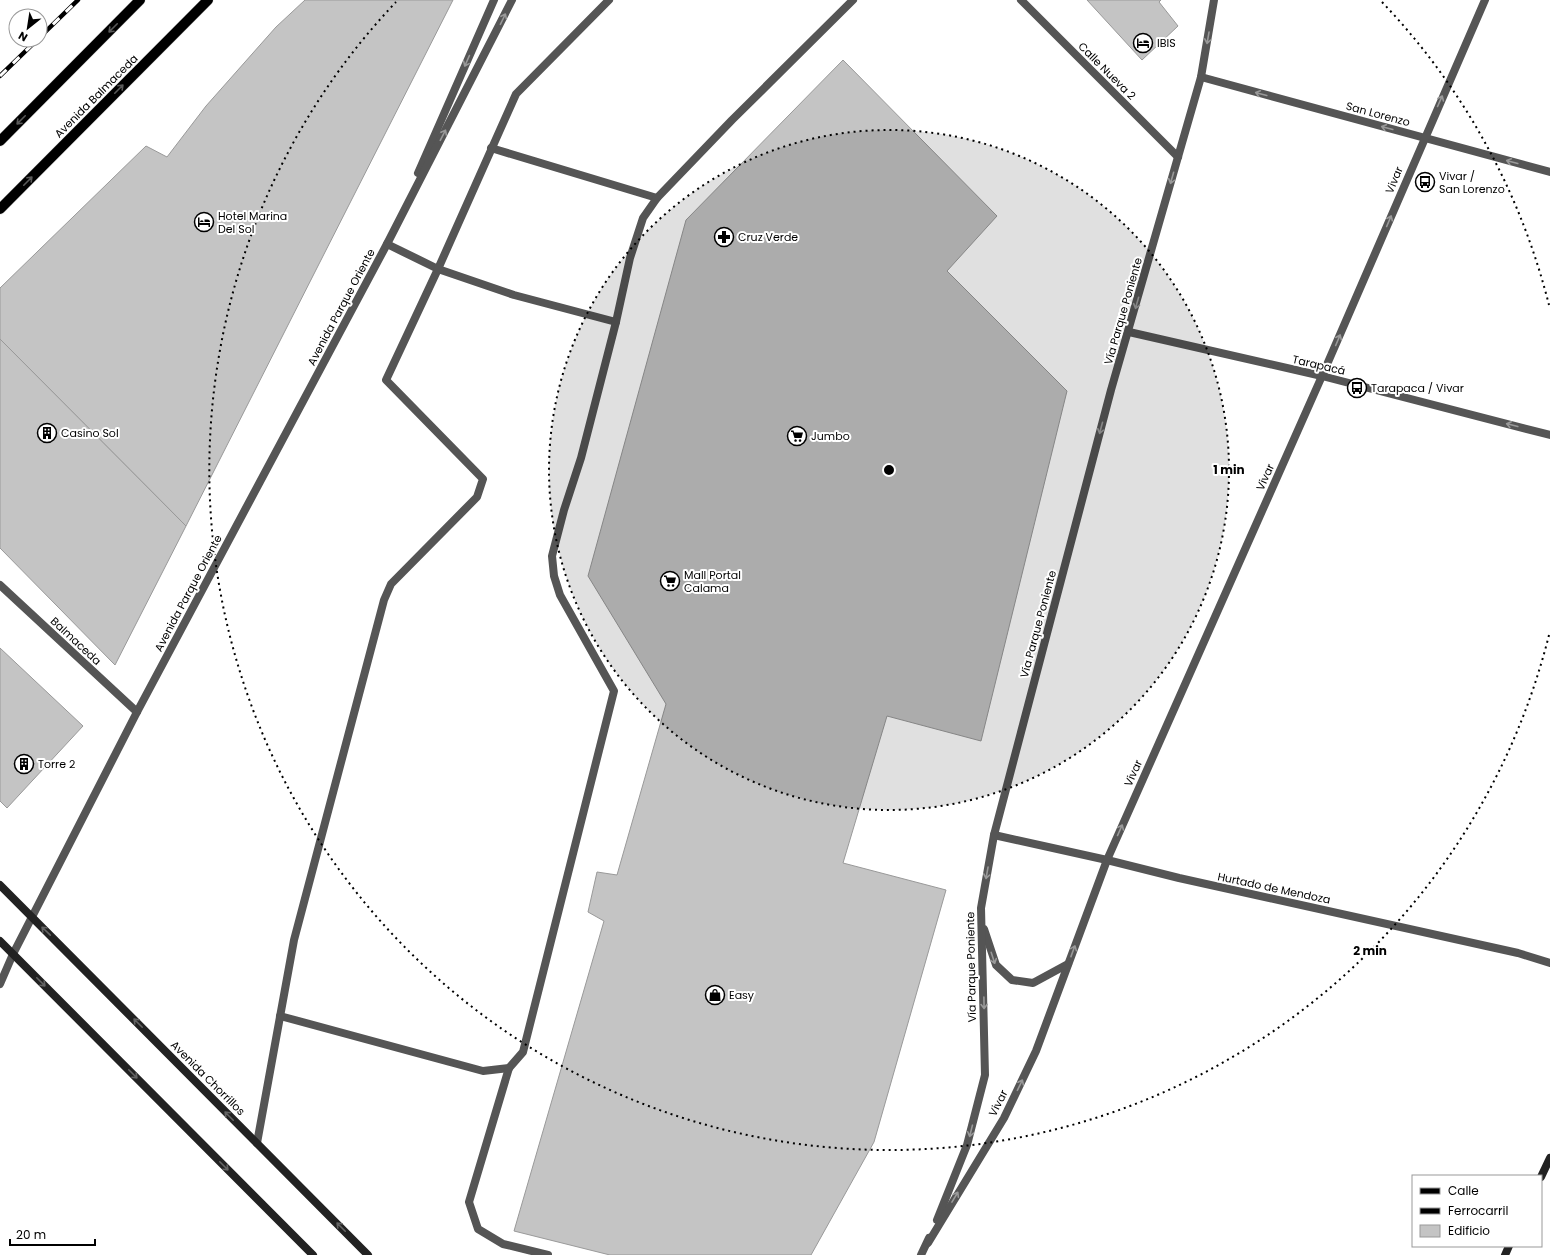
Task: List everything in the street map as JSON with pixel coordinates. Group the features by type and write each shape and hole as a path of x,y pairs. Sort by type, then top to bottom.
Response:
{"main road":[{"path":"0,142 140,0"},
{"name":"Avenida Balmaceda","path":"0,209 208,0"},
{"name":"Avenida Chorrillos","path":"0,885 368,1255"},
{"path":"0,941 313,1255"},
{"path":"1542,1175 1550,1158"}],"street":[{"name":"Avenida Parque Oriente","path":"387,244 494,0"},
{"name":"Avenida Parque Oriente","path":"0,984 13,954 136,712 387,244 512,0"},
{"path":"257,1143 294,940 384,600 391,584 477,497 483,479 386,380 438,269 516,94 609,0"},
{"path":"548,1255 503,1244 478,1229 469,1202 509,1068 523,1052 614,691 560,595 552,556 564,510 581,458 616,322 630,258 643,218 657,198 732,120 853,0"},
{"name":"Calle Nueva 2","path":"1021,0 1178,157"},
{"name":"Vía Parque Poniente","path":"921,1255 928,1243 968,1146 985,1075 980,908 994,835 1111,390 1129,332 1201,77 1214,0"},
{"name":"Vivar","path":"928,1243 1004,1118 1036,1051 1107,860 1322,376 1485,0"},
{"name":"San Lorenzo","path":"1201,77 1550,172"},
{"path":"491,148 657,198"},
{"path":"387,244 438,269 514,295 616,322"},
{"name":"Tarapacá","path":"1129,332 1322,376 1550,435"},
{"name":"Balmaceda","path":"0,585 136,712"},
{"name":"Hurtado de Mendoza","path":"994,835 1107,860 1194,882 1510,951 1550,964"},
{"path":"981,921 996,965 1012,980 1034,983 1068,964"},
{"path":"280,1016 483,1071 509,1068"}],"building":[{"name":"Hotel Marina Del Sol","path":"305,0 453,0 186,526 0,339 0,288 146,146 167,157 206,106 276,27"},
{"name":"IBIS","path":"1087,0 1161,0 1159,2 1178,26 1142,60"},
{"path":"843,60 997,216 947,271 1067,391 981,741 887,716 843,863 946,890 874,1142 811,1255 610,1255 514,1231 604,921 588,912 597,872 617,875 666,704 588,576 686,220"},
{"name":"Casino Sol","path":"0,339 186,526 115,665 0,548"},
{"name":"Torre 2","path":"0,648 83,726 7,808 0,801"}],"railway":[{"path":"48,29 78,0"},
{"path":"0,76 29,48"}],"place":[{"name":"IBIS","path":"1143,43"},
{"name":"Vivar / San Lorenzo","path":"1425,182"},
{"name":"Hotel Marina Del Sol","path":"204,222"},
{"name":"Cruz Verde","path":"724,237"},
{"name":"Tarapaca / Vivar","path":"1357,388"},
{"name":"Casino Sol","path":"47,433"},
{"name":"Jumbo","path":"797,436"},
{"name":"Mall Portal Calama","path":"670,581"},
{"name":"Torre 2","path":"24,764"},
{"name":"Easy","path":"715,995"}]}
